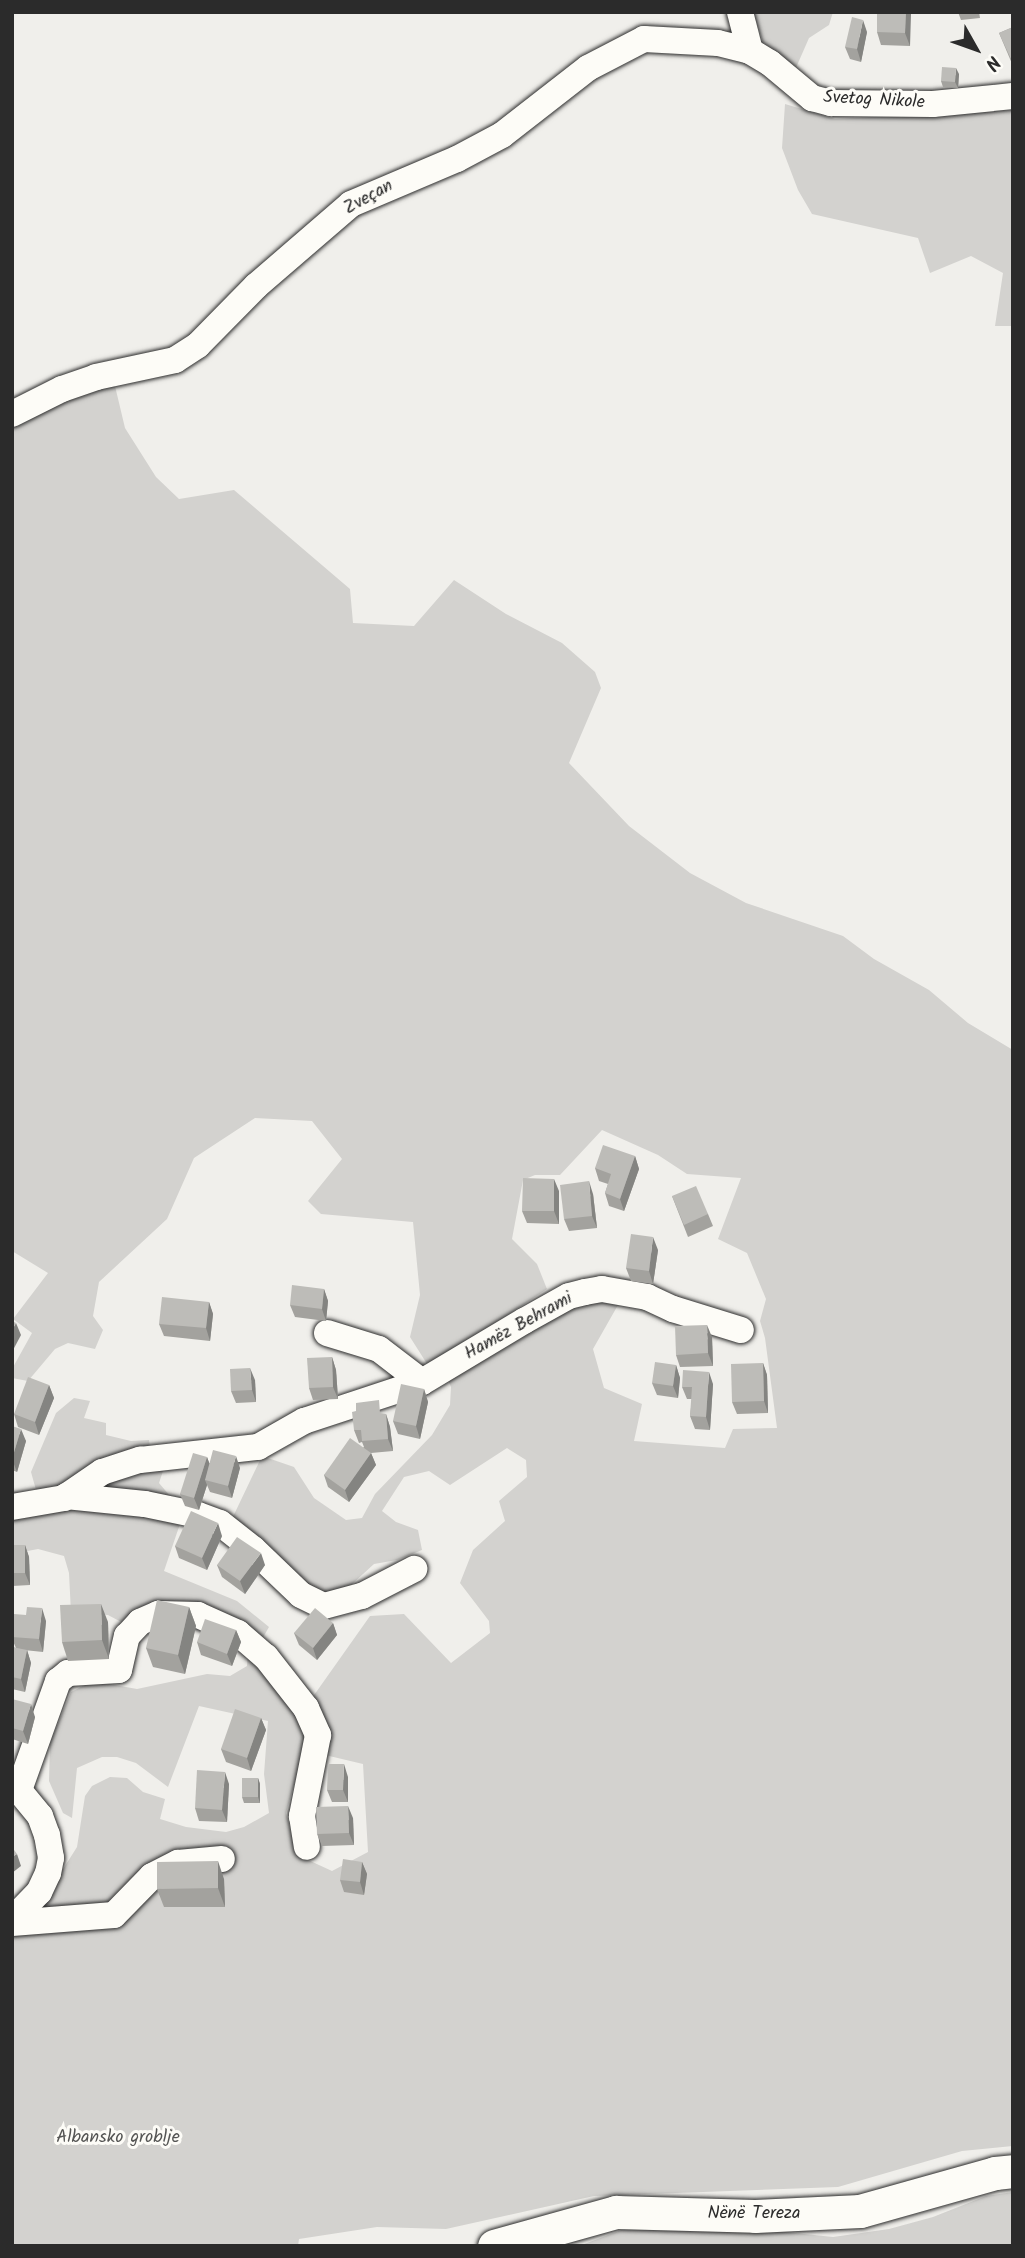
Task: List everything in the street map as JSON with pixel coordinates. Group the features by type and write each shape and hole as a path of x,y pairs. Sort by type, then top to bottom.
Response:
{"main road":[{"name":"Nënë Tereza","path":"494,2246 616,2212 755,2216 860,2211 995,2173 1013,2171"}],"street":[{"path":"740,12 750,51"},
{"name":"Zveçan","path":"12,414 62,389 96,377 175,360 198,345 256,286 351,204 457,159 502,135 588,68 644,39 671,38 718,43 750,51"},
{"name":"Svetog Nikole","path":"750,51 770,63 812,98 831,103 933,104 1013,96"},
{"name":"Hamëz Behrami","path":"66,1496 103,1472 140,1460 258,1447 304,1421 422,1382 569,1296 593,1290 647,1297 673,1309 741,1330"},
{"path":"327,1333 379,1349 422,1382"},
{"name":"Hamëz Behrami","path":"12,1507 66,1496 145,1504 198,1515 220,1523 253,1549 301,1595 324,1606 362,1596 414,1569"},
{"path":"12,1921 39,1892 48,1873 51,1858 40,1815 16,1786 58,1681 68,1673 119,1670 127,1636 140,1622 158,1614 198,1615 237,1633 266,1657 306,1708 318,1735 302,1816 307,1847"},
{"path":"12,1921 114,1915 160,1871 178,1863 222,1859"}],"green space":[{"path":"753,12 833,12 829,25 809,38 795,70 763,42"},
{"path":"785,104 835,119 1013,110 1013,326 995,326 1003,273 971,256 930,273 918,238 812,214 798,190 782,148"},
{"name":"Albansko groblje","path":"115,386 125,428 156,477 179,499 234,490 350,589 353,623 414,626 454,580 506,614 562,643 595,672 601,688 569,763 629,826 690,873 746,903 843,936 874,959 929,990 968,1023 1013,1050 1013,2146 962,2151 838,2187 594,2196 446,2229 377,2227 299,2239 298,2246 12,2246 12,1932 43,1901 77,1847 85,1796 92,1786 110,1777 127,1778 143,1792 165,1799 160,1819 186,1827 226,1832 244,1827 269,1813 264,1774 268,1721 199,1706 168,1787 136,1763 117,1757 102,1757 77,1768 72,1818 63,1813 49,1781 50,1743 71,1692 93,1681 137,1689 207,1674 230,1676 247,1666 248,1651 294,1709 305,1730 305,1746 286,1813 295,1848 306,1859 332,1871 368,1852 363,1764 325,1755 312,1698 370,1616 404,1614 451,1663 490,1633 489,1621 460,1583 473,1550 505,1521 499,1501 527,1477 526,1460 507,1448 450,1485 429,1471 404,1477 382,1511 396,1522 418,1530 422,1550 397,1560 374,1564 340,1595 323,1597 230,1523 262,1456 294,1467 314,1498 346,1520 362,1518 375,1494 432,1435 450,1405 451,1387 447,1378 555,1313 592,1301 618,1305 593,1349 604,1388 642,1404 634,1441 725,1448 733,1429 777,1428 765,1338 760,1321 766,1299 747,1253 718,1239 741,1178 687,1174 658,1155 602,1130 560,1175 535,1175 523,1180 512,1239 537,1264 547,1289 429,1367 410,1337 420,1295 413,1222 321,1214 308,1201 342,1159 312,1121 255,1118 194,1158 167,1219 99,1282 93,1316 103,1330 95,1349 68,1343 55,1349 28,1381 12,1378 12,1369 32,1333 13,1319 48,1273 12,1251 12,429 51,403 88,390"},
{"path":"74,1398 90,1401 84,1418 106,1423 106,1435 131,1441 149,1440 150,1448 64,1486 36,1490 31,1472 56,1413"},
{"path":"166,1462 159,1483 170,1496 94,1490 112,1476"},
{"path":"78,1504 182,1518 164,1571 237,1601 269,1627 261,1641 234,1623 125,1624 108,1615 71,1613 69,1573 64,1556 38,1549 12,1554 12,1518"},
{"path":"1013,2192 1013,2246 579,2246 632,2226 776,2231 833,2237 889,2229 933,2217 986,2196"}],"building":[{"path":"877,12 906,12 905,33 877,32"},
{"path":"852,17 863,20 857,49 845,47"},
{"path":"1013,27 1013,58 1011,59 999,33"},
{"path":"942,67 956,68 955,82 941,81"},
{"path":"603,1145 635,1156 620,1199 605,1193 611,1174 595,1168"},
{"path":"523,1178 554,1179 554,1211 522,1211"},
{"path":"589,1181 592,1216 564,1219 560,1185"},
{"path":"696,1186 708,1214 684,1225 672,1196"},
{"path":"631,1234 653,1237 649,1271 626,1268"},
{"path":"292,1285 324,1289 322,1309 290,1305"},
{"path":"162,1297 209,1302 206,1328 159,1324"},
{"path":"707,1325 708,1353 676,1355 675,1326"},
{"path":"332,1357 333,1387 309,1388 307,1358"},
{"path":"655,1362 676,1365 673,1386 652,1383"},
{"path":"763,1363 764,1401 732,1402 731,1364"},
{"path":"250,1368 252,1390 231,1391 230,1369"},
{"path":"683,1370 709,1372 706,1417 690,1416 692,1387 682,1387"},
{"path":"28,1377 49,1385 35,1422 14,1414"},
{"path":"401,1384 424,1389 416,1426 393,1421"},
{"path":"379,1400 380,1413 386,1414 388,1439 362,1441 361,1430 354,1430 352,1412 356,1411 356,1403"},
{"path":"12,1426 21,1429 12,1459"},
{"path":"350,1438 371,1453 345,1490 324,1475"},
{"path":"213,1450 236,1456 228,1486 205,1480"},
{"path":"193,1453 207,1457 194,1498 180,1494"},
{"path":"191,1511 218,1523 202,1558 175,1546"},
{"path":"237,1537 261,1553 240,1581 217,1565"},
{"path":"12,1545 25,1545 25,1573 12,1573"},
{"path":"157,1600 189,1607 178,1655 146,1648"},
{"path":"101,1604 102,1640 62,1642 60,1605"},
{"path":"27,1607 42,1608 39,1639 12,1637 14,1614 26,1615"},
{"path":"315,1608 333,1623 313,1648 294,1633"},
{"path":"205,1619 236,1630 227,1654 197,1642"},
{"path":"12,1647 27,1650 21,1679 12,1677"},
{"path":"12,1699 31,1704 23,1731 12,1728"},
{"path":"235,1709 261,1718 247,1758 221,1749"},
{"path":"328,1764 344,1764 343,1790 327,1790"},
{"path":"197,1770 225,1772 222,1810 195,1808"},
{"path":"242,1778 258,1778 258,1797 242,1797"},
{"path":"348,1806 349,1833 317,1834 316,1807"},
{"path":"343,1859 362,1862 360,1882 340,1880"},
{"path":"218,1861 218,1888 157,1889 157,1862"}]}
